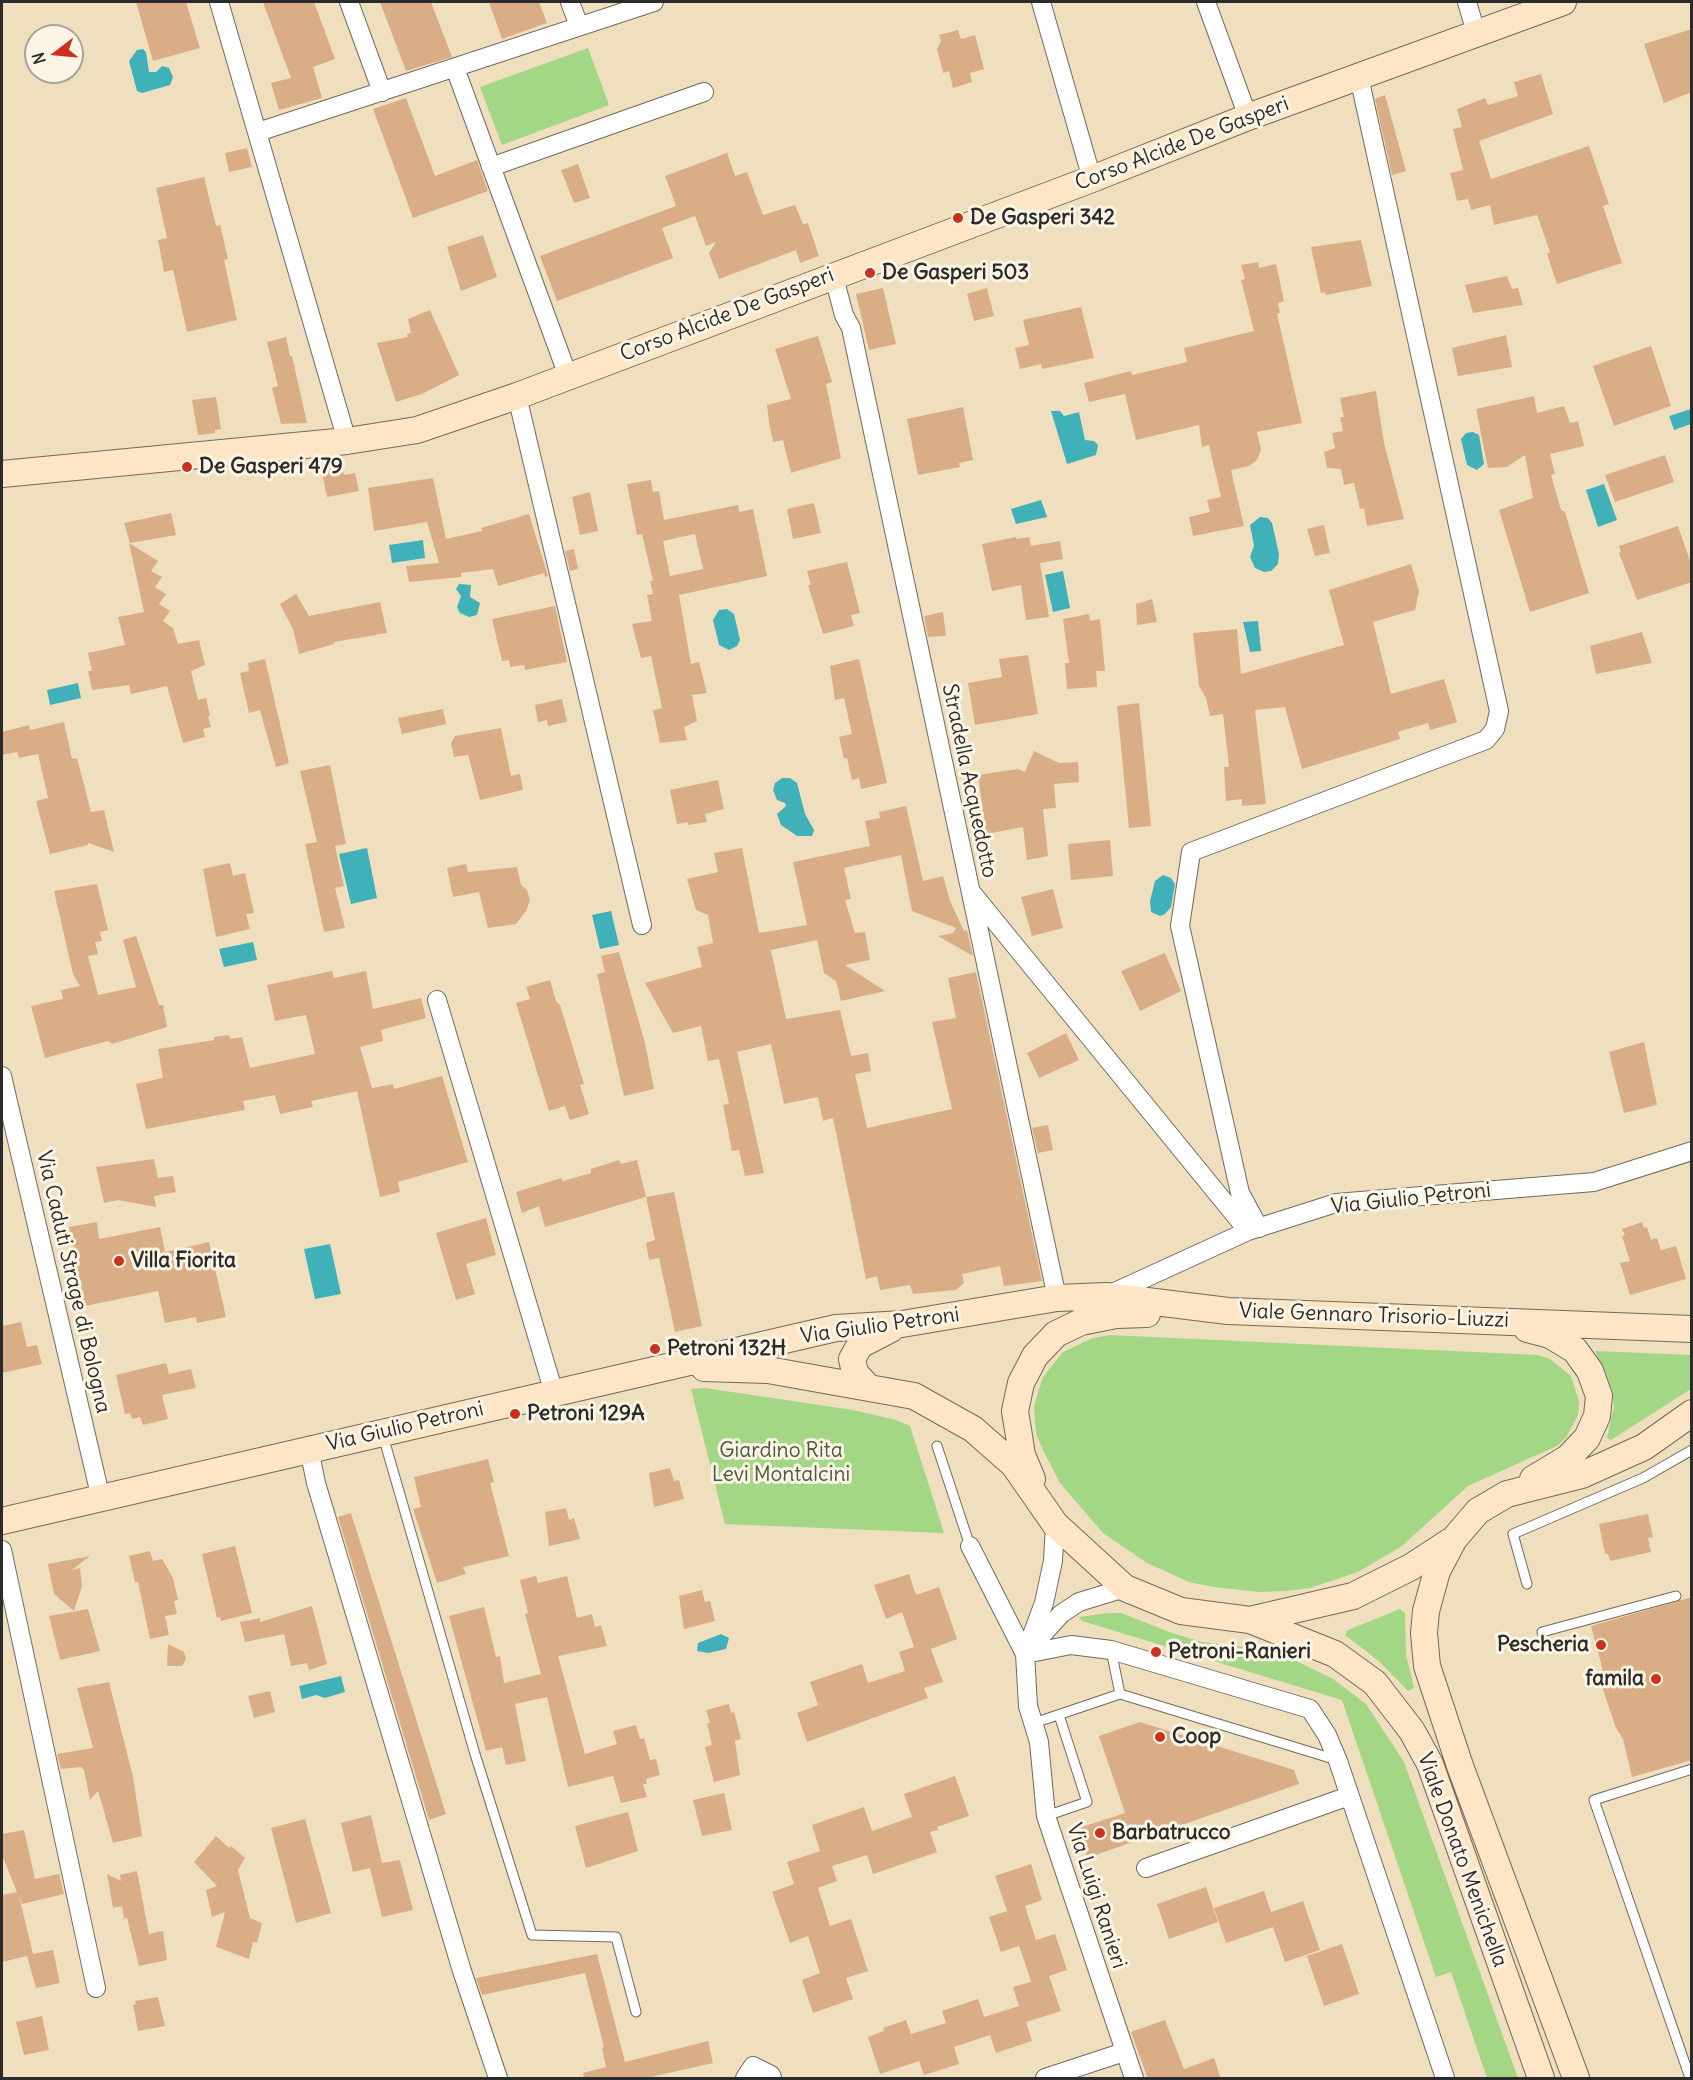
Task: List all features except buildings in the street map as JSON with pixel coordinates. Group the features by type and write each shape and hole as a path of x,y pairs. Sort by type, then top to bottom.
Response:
{"street":[{"path":"219,2 347,441"},
{"path":"349,2 382,92"},
{"path":"570,2 579,26"},
{"path":"258,132 654,2"},
{"path":"1041,2 1092,179"},
{"path":"1206,2 1248,117"},
{"path":"1467,2 1476,33"},
{"name":"Corso Alcide De Gasperi","path":"2,474 347,441 417,430 517,396 833,274 1092,179 1248,117 1553,3"},
{"path":"455,68 568,376"},
{"path":"1253,1229 1240,1192 1180,926 1191,852 1486,740 1495,729 1499,711 1359,77"},
{"path":"491,167 704,92"},
{"name":"Stradella Acquedotto","path":"833,274 844,315 851,328 1057,1298"},
{"path":"517,396 642,925"},
{"path":"969,890 1253,1229"},
{"path":"437,1000 554,1393"},
{"name":"Via Caduti Strage di Bologna","path":"2,1076 101,1499"},
{"name":"Via Giulio Petroni","path":"1106,1296 1253,1229 1336,1203 1594,1182 1692,1151"},
{"name":"Viale Gennaro Trisorio-Liuzzi","path":"1057,1298 1106,1296 1228,1311 1692,1329"},
{"name":"Via Giulio Petroni","path":"2,1521 836,1328 902,1324 1057,1298"},
{"path":"1040,1502 1022,1455 1015,1411 1021,1383 1035,1356 1056,1334 1081,1322 1116,1315 1228,1311"},
{"path":"1493,1320 1550,1335 1575,1350 1590,1371 1599,1396 1598,1416 1587,1438 1568,1458 1507,1494"},
{"path":"868,1387 855,1373 852,1359 860,1345 902,1324"},
{"name":"Viale Donato Menichella","path":"668,1366 768,1370 914,1396 972,1429 1014,1466 1055,1524 1125,1588 1181,1611 1250,1620 1335,1654 1375,1683 1412,1731 1430,1764 1541,2079"},
{"name":"Viale Donato Menichella","path":"1576,2079 1464,1777 1427,1666 1424,1633 1426,1611 1437,1571 1454,1539 1479,1511 1507,1494 1582,1475 1644,1447 1692,1413"},
{"path":"309,1449 316,1483 462,1971 498,2079"},
{"path":"1025,1654 1044,1603 1053,1561 1055,1524"},
{"name":"Viale Donato Menichella","path":"1250,1620 1353,1596 1410,1567 1454,1539"},
{"name":"Via Luigi Ranieri","path":"970,1546 1025,1654 1028,1706 1039,1742 1046,1816 1134,2079"},
{"path":"2,1550 96,1988"},
{"path":"1025,1654 1061,1614 1079,1602 1125,1588"},
{"path":"1025,1654 1071,1645 1111,1650 1310,1708 1327,1735 1338,1761 1445,2079"},
{"path":"1146,1868 1348,1796"},
{"path":"1045,2079 1124,2052"},
{"path":"745,2079 753,2066 771,2075 772,2079"}],"lane":[{"path":"382,1433 475,1754 532,1935 616,1937 636,2012"},
{"path":"937,1446 970,1546"},
{"path":"1527,1584 1513,1534 1643,1478 1692,1450"},
{"path":"1542,1632 1584,1618 1676,1596"},
{"path":"1111,1650 1120,1694"},
{"path":"1034,1723 1120,1694 1338,1761"},
{"path":"1046,1816 1087,1802 1059,1715"},
{"path":"1690,2079 1594,1800 1692,1769"}],"green space":[{"path":"588,48 609,105 502,145 480,87"},
{"path":"1109,1335 1538,1355 1550,1359 1571,1376 1579,1401 1578,1415 1566,1438 1557,1446 1468,1486 1402,1546 1358,1572 1310,1588 1286,1591 1259,1592 1214,1587 1189,1582 1147,1563 1103,1533 1060,1483 1041,1446 1036,1433 1034,1406 1043,1377 1063,1352 1093,1338"},
{"path":"1595,1351 1691,1355 1691,1389 1611,1440 1607,1438 1614,1406 1612,1390"},
{"name":"Giardino Rita Levi Montalcini","path":"705,1388 853,1410 896,1420 910,1426 944,1533 725,1524 691,1389"},
{"path":"1400,1609 1405,1613 1406,1655 1414,1688 1408,1691 1380,1662 1345,1635 1348,1630"},
{"path":"1121,1613 1202,1642 1269,1650 1333,1679 1366,1704 1404,1762 1518,2078 1487,2078 1451,1972 1436,1977 1342,1700 1082,1621 1079,1617"}],"water":[{"path":"143,49 146,52 149,72 156,72 162,66 169,68 173,77 170,85 142,93 137,91 129,61 137,50"},
{"path":"1691,409 1691,424 1674,430 1669,416"},
{"path":"1051,411 1060,411 1064,416 1079,412 1085,440 1094,441 1098,445 1096,455 1067,464"},
{"path":"1473,432 1479,435 1484,464 1477,470 1467,465 1461,439 1466,433"},
{"path":"1604,484 1617,520 1598,527 1586,490"},
{"path":"1041,500 1047,517 1016,524 1011,509"},
{"path":"1260,517 1268,518 1272,523 1279,554 1278,564 1271,571 1264,572 1255,568 1250,557 1254,546 1250,525"},
{"path":"423,540 425,558 392,563 389,545"},
{"path":"1063,571 1070,608 1053,612 1045,575"},
{"path":"459,584 471,585 470,597 480,603 477,615 469,617 460,613 457,607 461,596 456,589"},
{"path":"727,609 734,614 740,640 737,646 729,650 719,645 713,620 719,610"},
{"path":"1258,621 1261,651 1250,652 1243,622"},
{"path":"78,683 81,698 50,705 47,690"},
{"path":"782,778 790,778 797,783 805,814 814,830 812,836 797,836 781,825 777,814 786,806 785,803 777,800 773,790 775,783"},
{"path":"367,848 377,898 351,904 339,854"},
{"path":"1163,875 1171,878 1175,884 1171,907 1160,916 1151,912 1150,901 1155,881"},
{"path":"611,911 619,945 600,949 592,915"},
{"path":"253,942 257,960 224,967 219,949"},
{"path":"330,1244 341,1294 315,1299 304,1249"},
{"path":"721,1634 729,1638 726,1649 708,1653 697,1651 698,1643"},
{"path":"341,1676 345,1692 325,1698 316,1695 302,1699 299,1686"}],"place":[{"name":"De Gasperi 342","path":"958,218"},
{"name":"De Gasperi 503","path":"870,273"},
{"name":"De Gasperi 479","path":"187,467"},
{"name":"Villa Fiorita","path":"119,1261"},
{"name":"Petroni 132H","path":"655,1349"},
{"name":"Petroni 129A","path":"515,1414"},
{"name":"Pescheria","path":"1601,1645"},
{"name":"Petroni-Ranieri","path":"1156,1652"},
{"name":"famila","path":"1656,1679"},
{"name":"Coop","path":"1160,1737"},
{"name":"Barbatrucco","path":"1100,1833"}]}
